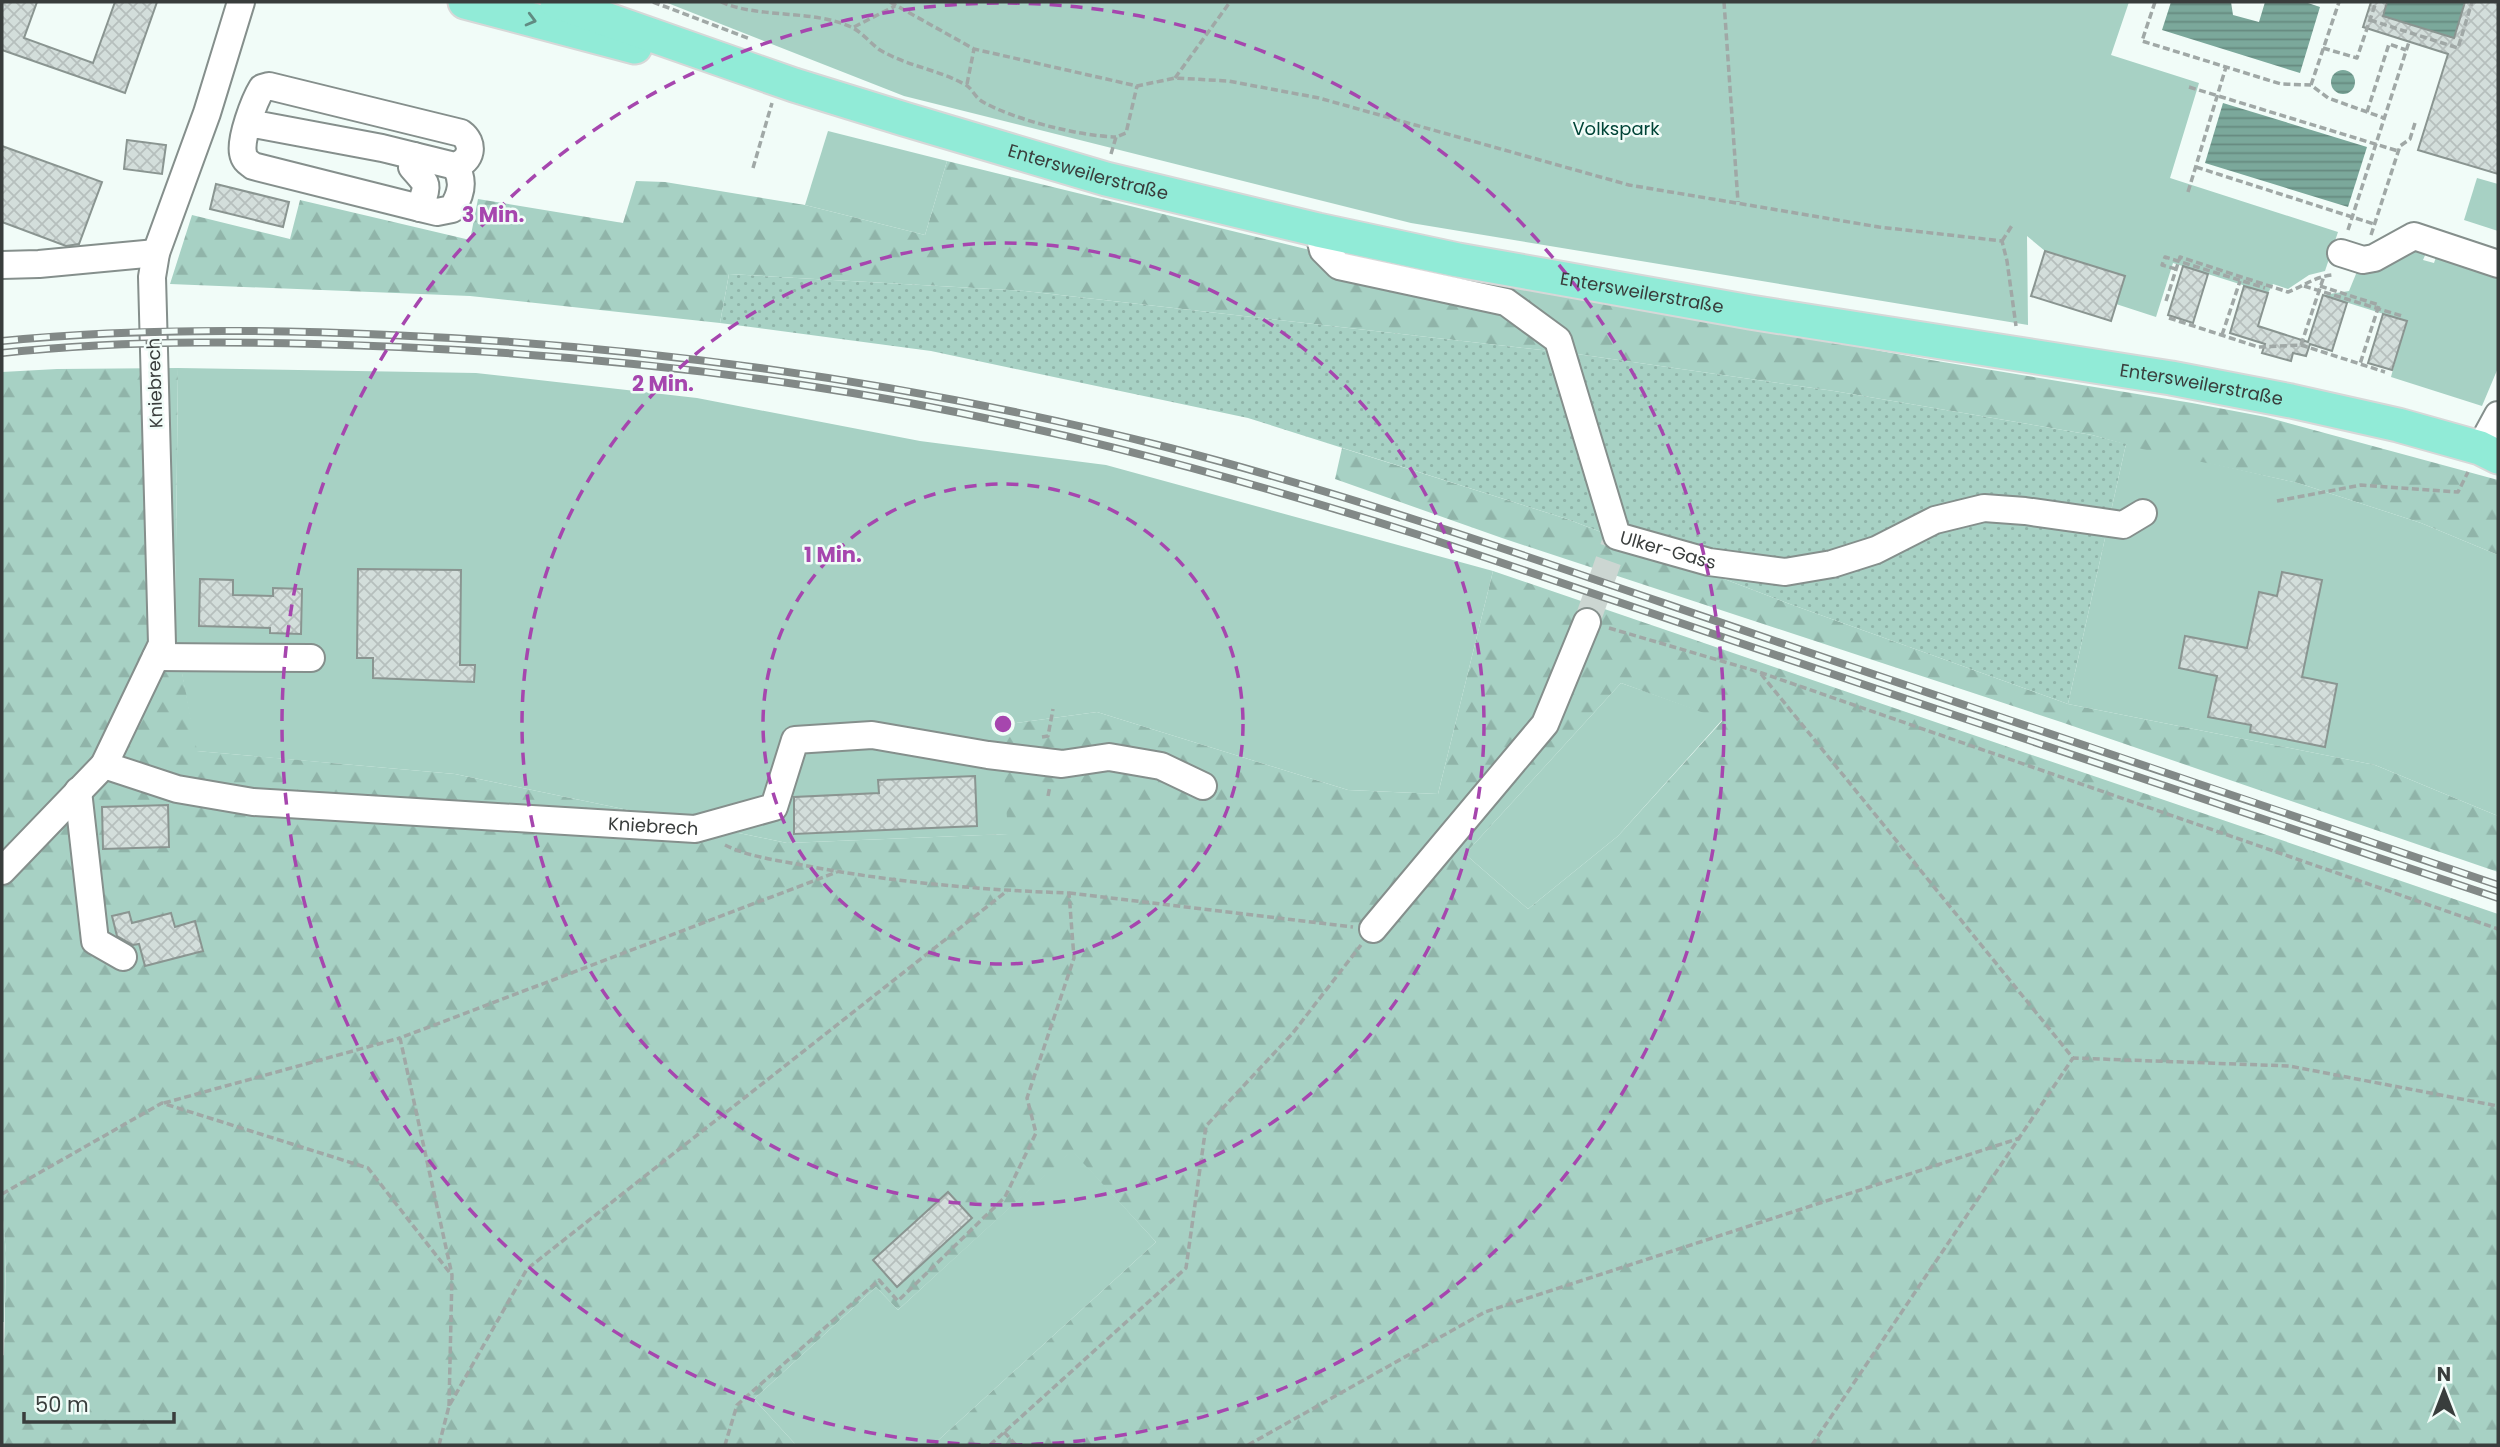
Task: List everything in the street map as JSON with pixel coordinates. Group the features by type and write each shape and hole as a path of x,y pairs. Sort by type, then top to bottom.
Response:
{"main road":[{"name":"Entersweilerstraße","path":"465,2 593,37 794,85"},
{"name":"Entersweilerstraße","path":"558,2 794,85 1106,179 1318,230 1458,260 1736,310 2198,383 2399,425 2482,460"}],"street":[{"name":"Kniebrech","path":"2,871 104,765 162,644 152,277 156,253 207,113 241,2"},
{"path":"249,123 285,128 455,166 462,164 469,156 471,147 468,138 461,133 269,86 262,88 255,99 242,150 245,161 253,166 438,212 452,209 458,199 461,185 460,174 455,166"},
{"path":"323,184 344,104"},
{"path":"414,156 412,167 425,179 426,189 420,208"},
{"name":"Ulker-Gass","path":"1318,230 1323,250 1339,266 1506,302 1558,340 1616,536 1709,562 1785,572 1832,565 1876,550 1935,520 1984,508 2123,525 2143,513"},
{"path":"2352,256 2374,258 2414,236 2498,264"},
{"path":"2,265 156,253"},
{"path":"2482,460 2498,415"},
{"path":"1373,929 1545,724 1587,622"},
{"path":"156,657 311,658"},
{"path":"695,829 774,807 795,740 872,735 988,755 1062,764 1110,757 1161,766 1203,786"},
{"name":"Kniebrech","path":"104,765 177,789 253,802 695,829"},
{"path":"78,792 95,941 123,957"}],"path":[{"path":"653,2 754,41"},
{"path":"721,2 829,20 853,28 880,50 914,66 967,84 974,96 985,103 1034,121 1096,136 1116,137 1126,133 1137,86"},
{"path":"890,2 974,49 1137,86 1175,78 1228,81 1319,98 1629,185 1880,227 2001,241"},
{"path":"1175,78 1230,2"},
{"path":"1724,2 1738,202"},
{"path":"2155,2 2142,41 2281,84 2311,85 2328,98 2384,118"},
{"path":"2311,85 2339,2"},
{"path":"2323,48 2357,58 2376,2"},
{"path":"2370,20 2458,48 2472,2"},
{"path":"853,28 895,6"},
{"path":"2352,256 2353,216 2409,42"},
{"path":"2367,112 2389,44 2406,50"},
{"path":"967,84 974,49"},
{"path":"2188,192 2226,67"},
{"path":"753,168 771,104 794,85"},
{"path":"2189,87 2398,151"},
{"path":"2166,301 2180,257 2288,292 2304,286 2311,279 2340,274 2374,224 2400,146 2410,139 2415,123"},
{"path":"1110,160 1116,137"},
{"path":"2196,167 2374,224"},
{"path":"2001,241 2013,224"},
{"path":"2001,241 2007,261 2016,327"},
{"path":"2176,269 2162,265 2165,257 2265,288"},
{"path":"2301,345 2324,276"},
{"path":"2222,335 2241,277"},
{"path":"2304,286 2402,316"},
{"path":"2320,286 2379,305 2360,364"},
{"path":"2168,318 2258,346 2301,345 2385,372"},
{"path":"2277,501 2361,485 2458,492 2482,460"},
{"path":"1587,622 1759,673 2498,929"},
{"path":"1759,673 2073,1058 2289,1066 2498,1106"},
{"name":"Kniebrech","path":"695,829 742,853 837,872 1007,891 1069,893 1373,929"},
{"path":"2,1194 162,1103 400,1038 837,872"},
{"path":"449,1406 527,1269 1007,891"},
{"path":"725,1445 737,1405 879,1280 898,1301 1005,1197 1036,1133 1027,1098 1074,958 1069,893"},
{"path":"989,1445 1186,1268 1206,1126 1292,1034 1373,929"},
{"path":"400,1038 452,1276 449,1406 439,1445"},
{"path":"1812,1445 2073,1058"},
{"path":"162,1103 368,1168 452,1276"},
{"path":"1248,1445 1485,1312 2020,1138"},
{"path":"1004,1432 1016,1445"}],"green space":[{"name":"Volkspark","path":"665,2 2129,2 2111,55 2199,83 2170,178 2338,232 2325,271 2309,275 2288,289 2273,284 2268,293 2173,263 2156,317 2116,304 2125,276 2045,251 2027,236 2028,325 1411,223 904,96"},
{"path":"828,131 947,161 925,235 805,205"},
{"path":"947,161 1363,263 1597,300 2266,417 2498,480 2498,555 2421,523 2298,483 2142,449 2092,435 1834,391 1577,354 1025,291 729,274 720,323 470,296 170,284 192,215 290,239 300,200 470,240 478,199 623,223 636,181 665,182 805,205 925,235"},
{"path":"2477,178 2498,184 2498,231 2464,220"},
{"path":"2408,249 2426,253 2423,260 2434,263 2436,257 2498,276 2498,368 2482,406 2391,377 2406,321 2323,295 2349,291 2358,269"},
{"path":"729,274 1025,291 1577,354 1834,391 2092,435 2126,444 2068,704 1787,603 1567,519 1248,418 931,351 720,323"},
{"path":"178,368 476,373 697,398 920,441 1106,465 1493,571 1438,794 1348,790 1097,712 1002,725 1009,834 787,843 455,774 196,751 175,635"},
{"path":"178,368 175,635 197,751 455,774 787,843 1008,834 1001,725 1097,712 1348,790 1438,794 1493,571 2498,914 2498,1445 933,1445 1156,1242 1072,1151 898,1310 876,1287 754,1399 796,1445 2,1445 6,1253 2,1209 2,372","holes":["1621,683 1723,720 1618,836 1528,909 1465,854"]},
{"path":"2126,444 2298,483 2421,523 2498,555 2498,816 2375,765 2068,704"},
{"path":"1342,448 1567,519 1787,603 2068,704 2375,765 2498,816 2498,872 2061,722 1502,538 1335,479"},
{"path":"1621,683 1723,719 1618,836 1528,909 1465,854"},
{"path":"1072,1150 1156,1242 933,1445 796,1445 754,1399 876,1287 898,1310"},
{"path":"2,1209 6,1253 4,1322 2,1322"}],"shaded area":[{"path":"2171,2 2231,2 2233,15 2259,22 2265,2 2305,2 2320,7 2300,73 2162,30"},
{"path":"2387,2 2465,2 2454,38 2383,16"},
{"path":"2338,70 2348,70 2355,77 2355,87 2348,94 2338,94 2331,87 2331,77"},
{"path":"2223,103 2367,147 2348,207 2205,163"}],"building":[{"path":"2,2 37,2 24,38 93,63 115,2 157,2 125,93 2,50"},
{"path":"2371,2 2387,2 2383,16 2454,38 2465,2 2498,2 2498,174 2418,150 2448,54 2363,27"},
{"path":"127,140 166,145 162,174 124,169"},
{"path":"2,146 102,182 79,244 66,246 2,222"},
{"path":"216,184 289,202 283,227 210,209"},
{"path":"2045,251 2125,276 2111,321 2031,296"},
{"path":"2183,266 2208,274 2193,323 2168,315"},
{"path":"2244,286 2268,293 2258,326 2308,342 2323,295 2347,303 2332,351 2310,344 2306,356 2293,353 2291,361 2262,353 2265,344 2230,333"},
{"path":"2383,314 2407,321 2392,370 2368,363"},
{"path":"358,569 461,570 460,665 475,665 474,682 373,678 373,658 357,658"},
{"path":"2282,572 2322,580 2302,677 2337,684 2325,747 2250,732 2251,725 2208,717 2217,676 2179,668 2185,636 2247,648 2259,592 2277,596"},
{"path":"200,579 233,580 233,595 273,596 273,588 302,589 301,634 270,633 270,628 199,626"},
{"path":"975,776 977,826 794,834 794,797 879,793 878,780"},
{"path":"168,805 169,847 103,849 102,807"},
{"path":"129,912 132,923 171,913 175,927 195,921 203,951 145,966 139,944 133,945 117,936 112,916"},
{"path":"948,1192 972,1218 897,1287 873,1260"}],"tunnel":[{"path":"1587,622 1617,536"}],"railway":[{"path":"2,341 196,331 342,333 489,340 685,358 783,371 978,404 1170,448 1399,514 2498,885"},
{"path":"2,353 101,345 200,342 349,345 500,353 651,366 802,385 1036,429 1267,489 1419,535 2498,898"}]}
